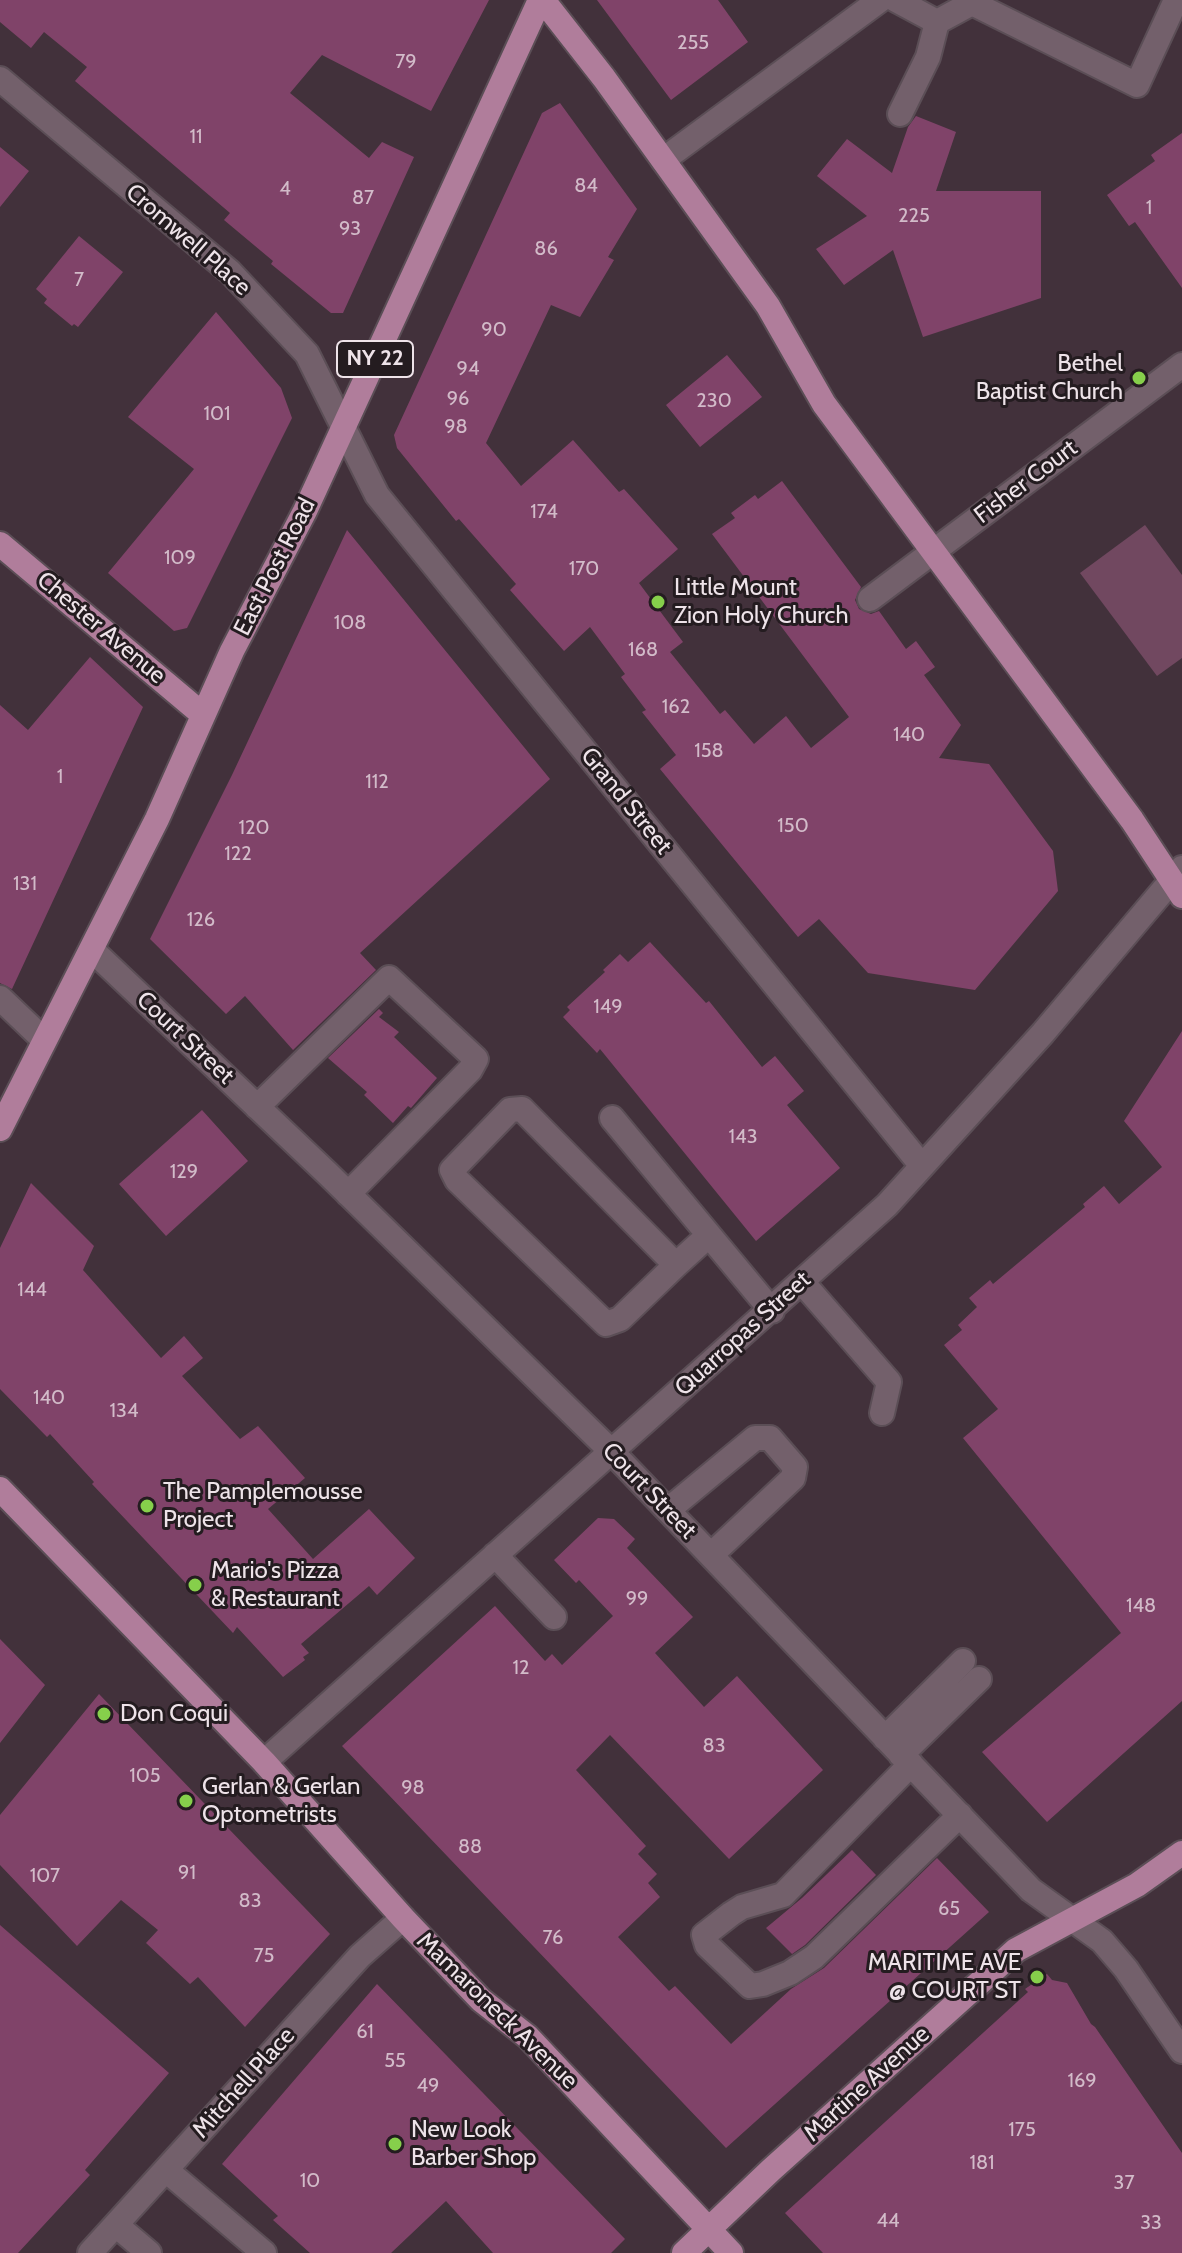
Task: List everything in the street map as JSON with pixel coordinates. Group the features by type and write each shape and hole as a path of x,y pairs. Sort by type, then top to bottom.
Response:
{"main road":[{"path":"542,0 604,78 768,306 824,404 1179,882"},
{"name":"East Post Road","path":"0,1129 157,819 202,714 305,511 542,0"},
{"name":"Chester Avenue","path":"0,544 202,714"},
{"name":"Mamaroneck Avenue","path":"0,1489 264,1762 481,2000 528,2037 731,2253"},
{"name":"Martine Avenue","path":"684,2253 771,2170 1016,1950 1137,1885 1182,1853"}],"street":[{"path":"663,160 880,0"},
{"path":"896,0 937,22"},
{"path":"900,114 928,57 937,22 972,3 1137,85 1176,0"},
{"name":"Cromwell Place","path":"0,79 230,272 307,354 344,427"},
{"name":"Fisher Court","path":"870,599 1182,365"},
{"name":"Grand Street","path":"344,427 377,495 922,1166"},
{"name":"Quarropas Street","path":"264,1762 887,1205 1179,882"},
{"name":"Court Street","path":"92,950 611,1451 1031,1890 1102,1941 1126,1969 1182,2051"},
{"path":"257,1107 389,978 476,1059 470,1070 348,1194"},
{"path":"0,998 43,1039"},
{"path":"676,1265 522,1109 510,1110 452,1170 457,1180 606,1324 620,1319 709,1235"},
{"path":"612,1118 772,1311"},
{"path":"802,1282 889,1382 882,1413"},
{"path":"668,1510 755,1438 770,1438 795,1467 793,1478 711,1555"},
{"path":"495,1555 554,1617"},
{"path":"960,1815 814,1957 790,1973 750,1986 707,1945 704,1935 731,1914 742,1907 783,1895 899,1752 963,1661"},
{"path":"899,1752 979,1679"},
{"name":"Mitchell Place","path":"90,2253 360,1956 403,1918"},
{"path":"166,2170 264,2253"},
{"path":"116,2225 149,2253"}],"shaded area":[{"path":"1145,525 1182,575 1182,658 1157,676 1080,573"}],"building":[{"path":"0,0 489,0 431,111 322,55 290,93 369,158 382,142 414,157 343,313 331,313 224,220 230,213 75,81 87,67 44,32 31,48 0,22"},
{"path":"597,0 718,0 748,42 671,100"},
{"path":"560,103 637,209 608,257 614,260 580,317 551,305 486,443 521,486 573,440 619,492 624,489 678,549 639,583 683,642 670,652 720,714 725,710 754,744 786,716 811,748 849,717 712,534 735,518 731,513 755,495 758,499 782,481 861,587 855,600 859,609 871,614 879,611 906,649 916,641 935,667 924,675 961,725 939,758 989,764 1053,851 1058,891 975,990 868,973 819,919 798,937 660,769 676,755 642,712 646,710 621,677 625,674 590,627 564,651 510,590 516,584 459,519 456,521 397,448 394,435 542,113"},
{"path":"916,116 956,132 936,191 1041,191 1041,298 923,337 893,250 844,285 816,249 867,216 817,176 847,139 892,173 908,127"},
{"path":"1182,133 1182,288 1135,222 1129,226 1107,195 1155,161 1151,155"},
{"path":"0,147 29,171 0,207"},
{"path":"79,236 123,272 78,327 72,326 44,303 47,299 36,289"},
{"path":"216,312 281,388 292,418 187,628 174,631 108,573 194,469 128,417"},
{"path":"727,355 762,397 700,447 666,405"},
{"path":"347,530 550,779 360,953 376,970 293,1050 245,996 226,1014 150,939 232,775"},
{"path":"90,657 143,707 12,989 0,983 0,705 28,730"},
{"path":"650,942 706,1003 709,1001 762,1067 775,1056 804,1091 787,1105 840,1168 756,1241 600,1049 597,1053 563,1017 570,1010 567,1007 620,954 628,962"},
{"path":"379,1009 383,1013 379,1017 399,1032 394,1037 437,1078 393,1123 364,1095 367,1092 328,1058"},
{"path":"1182,1031 1182,1701 1047,1822 982,1752 1121,1633 963,1438 998,1409 944,1345 962,1330 958,1325 977,1307 969,1298 990,1280 993,1284 1085,1207 1083,1204 1104,1186 1119,1204 1162,1167 1124,1121"},
{"path":"202,1110 248,1161 166,1236 119,1184"},
{"path":"31,1183 94,1246 83,1270 161,1358 184,1336 203,1358 182,1376 240,1439 258,1426 305,1478 268,1509 313,1559 369,1509 415,1558 377,1595 369,1586 301,1644 309,1653 303,1657 305,1660 283,1677 237,1627 233,1633 92,1484 94,1482 50,1434 47,1437 0,1389 0,1248"},
{"path":"598,1518 614,1519 635,1539 627,1548 693,1617 655,1653 704,1707 737,1676 823,1770 729,1859 610,1735 576,1770 646,1846 638,1854 657,1874 648,1883 660,1897 618,1937 669,1991 675,1986 731,2044 791,1989 824,1968 937,1858 989,1912 726,2148 342,1746 495,1606 545,1661 552,1654 562,1665 613,1616 579,1580 576,1583 554,1560"},
{"path":"0,1639 45,1685 0,1743"},
{"path":"99,1694 330,1934 245,2027 198,1977 190,1984 146,1943 158,1930 121,1900 77,1946 0,1865 0,1815"},
{"path":"852,1850 876,1875 792,1954 766,1928"},
{"path":"0,1925 169,2073 85,2170 90,2175 18,2253 0,2253"},
{"path":"1047,1974 1052,1980 1067,1983 1091,2024 1182,2153 1182,2253 823,2253 785,2213 1028,1992 1025,1989"},
{"path":"377,1984 625,2239 611,2253 493,2253 446,2201 391,2253 310,2253 273,2220 278,2216 222,2164"}],"place":[{"name":"Bethel Baptist Church","path":"1139,378"},
{"name":"Little Mount Zion Holy Church","path":"658,602"},
{"name":"The Pamplemousse Project","path":"147,1506"},
{"name":"Mario's Pizza & Restaurant","path":"195,1585"},
{"name":"Don Coqui","path":"104,1714"},
{"name":"Gerlan & Gerlan Optometrists","path":"186,1801"},
{"name":"MARITIME AVE @ COURT ST","path":"1037,1977"},
{"name":"New Look Barber Shop","path":"395,2144"}]}
